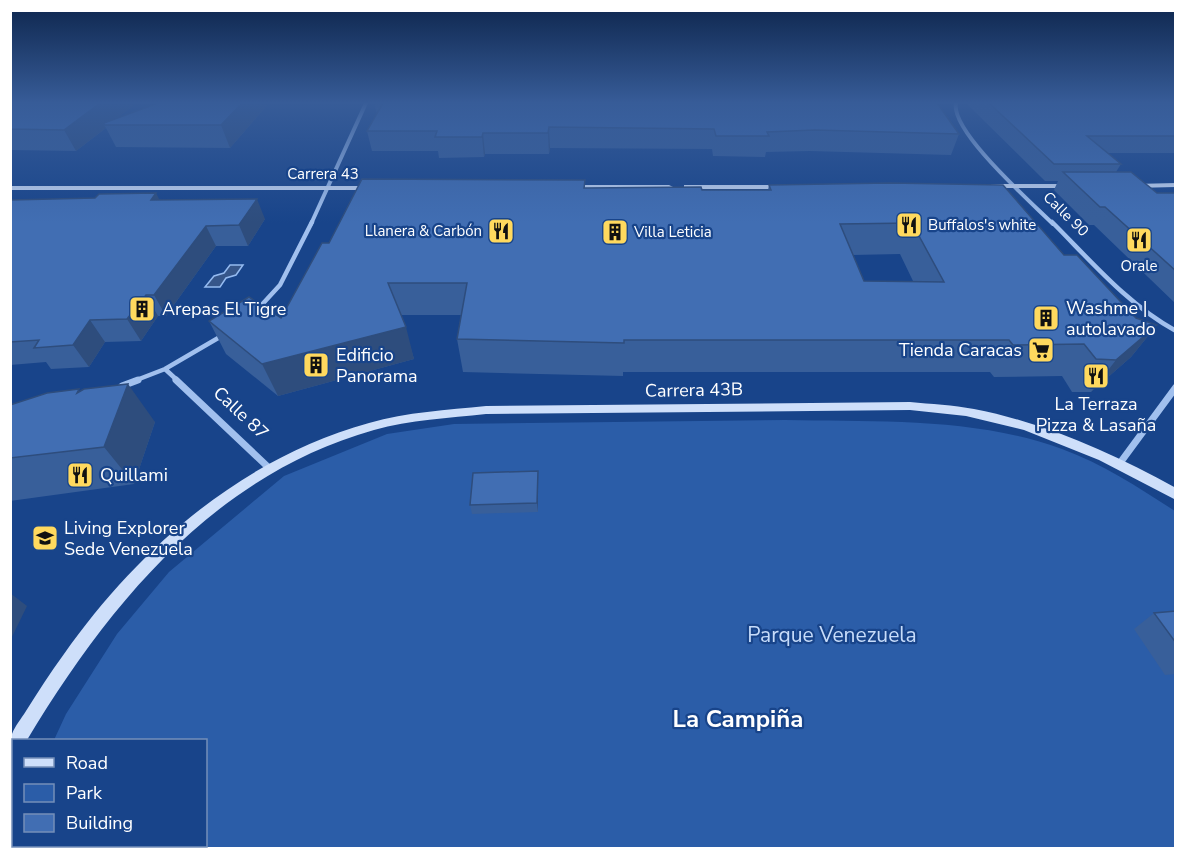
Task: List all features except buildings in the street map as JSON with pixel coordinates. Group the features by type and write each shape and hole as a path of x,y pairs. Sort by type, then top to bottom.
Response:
{"street":[{"path":"252,315 280,285 329,188 349,143"},
{"name":"Calle 90","path":"975,143 1136,305 1152,318 1176,331"},
{"path":"1121,186 1176,185"},
{"path":"980,186 1086,186"},
{"path":"566,187 790,187"},
{"name":"Carrera 43","path":"10,188 377,188"},
{"path":"117,387 165,369 234,327"},
{"name":"Calle 87","path":"19,739 49,686 90,628 134,578 178,534 268,467 165,369"},
{"path":"1176,387 1120,463 1176,495"},
{"name":"Carrera 43B","path":"268,467 338,436 418,416 486,410 910,406 973,413 1020,423 1120,463"}],"green space":[{"name":"Parque Venezuela","path":"785,420 925,423 995,431 1029,439 1062,449 1120,477 1175,511 1175,848 11,848 12,840 12,847 207,847 207,739 54,739 66,714 117,634 169,572 284,476 387,434 454,424"}],"shaded area":[{"path":"230,265 243,265 236,275 226,278 220,287 205,287 214,276 224,273"}],"place":[{"name":"Buffalos's white","path":"909,225"},
{"name":"Llanera & Carbón","path":"501,231"},
{"name":"Villa Leticia","path":"615,232"},
{"name":"Orale","path":"1139,240"},
{"name":"Arepas El Tigre","path":"142,309"},
{"name":"Washme | autolavado","path":"1046,318"},
{"name":"Tienda Caracas","path":"1041,350"},
{"name":"Edificio Panorama","path":"316,365"},
{"name":"La Terraza Pizza & Lasaña","path":"1096,376"},
{"name":"Quillami","path":"80,475"},
{"name":"Living Explorer Sede Venezuela","path":"45,538"}],"district":[{"name":"La Campiña","path":"738,719"}]}
